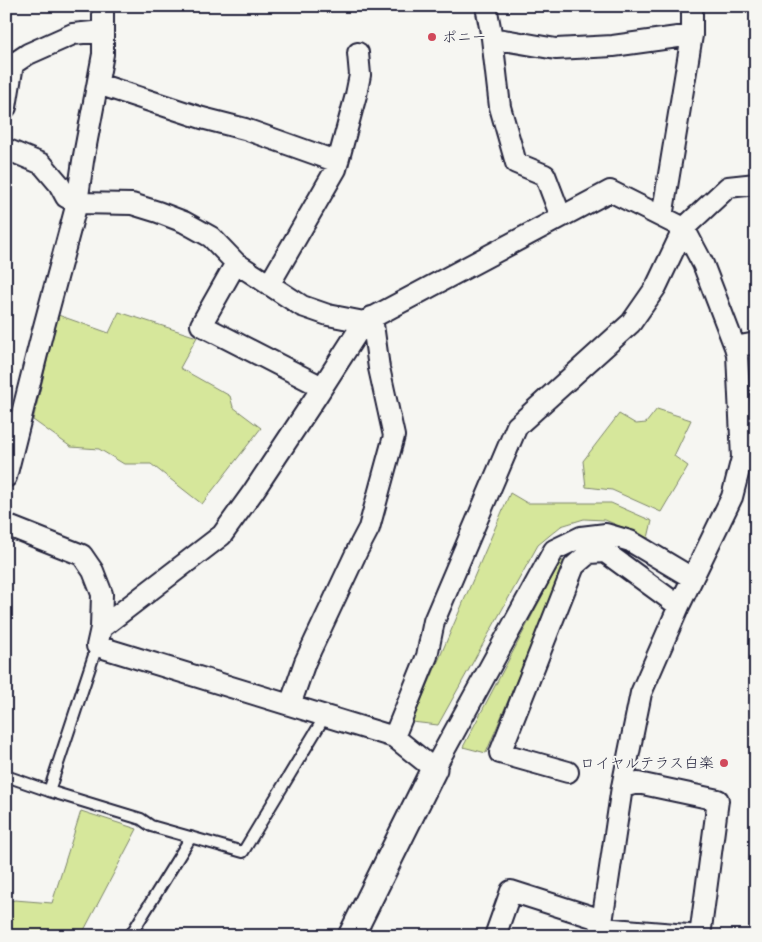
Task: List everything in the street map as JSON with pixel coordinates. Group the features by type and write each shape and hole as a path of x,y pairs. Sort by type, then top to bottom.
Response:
{"street":[{"path":"6,477 77,203 103,54 103,6"},
{"path":"486,6 492,38 500,107 516,163 545,174 560,218"},
{"path":"662,217 692,35 692,6"},
{"path":"6,107 10,62 73,34 103,31"},
{"path":"492,38 556,49 613,46 692,35"},
{"path":"269,285 336,169 360,75 358,53"},
{"path":"98,84 202,118 245,129 338,162"},
{"path":"6,149 42,164 59,184 66,197 77,203 132,204 184,222 211,237 236,263 302,306 328,315 368,320"},
{"path":"394,737 427,656 434,621 517,426 631,323 656,287 684,228 728,187 756,184"},
{"path":"99,637 222,535 368,320 610,191 684,228 703,264 737,354 749,459 679,606 641,693 622,787 601,928"},
{"path":"236,263 201,325 322,387"},
{"path":"290,705 305,662 358,549 370,528 394,436 368,320"},
{"path":"735,347 756,343"},
{"path":"6,525 82,555 93,571 102,594 99,637"},
{"path":"351,936 434,770 554,550 581,536 606,534 630,541 692,578"},
{"path":"568,772 500,753 574,566 589,553 605,552 679,606"},
{"path":"99,637 290,705 394,737 434,770"},
{"path":"495,936 511,891 601,928 700,936 718,800 638,783 622,787"}],"lane":[{"path":"49,791 99,637"},
{"path":"6,776 141,819 151,826 243,852 326,716"},
{"path":"130,936 191,837"}],"green space":[{"path":"119,312 197,337 180,368 230,396 233,407 261,428 202,504 151,464 124,464 99,449 71,447 33,420 58,315 109,333"},
{"path":"657,409 691,420 674,456 688,466 661,512 612,490 586,487 583,461 619,414 636,424 646,423"},
{"path":"510,493 527,503 611,503 652,521 648,538 605,520 584,519 561,526 538,545 438,725 412,722"},
{"path":"561,560 566,563 486,753 463,747"},
{"path":"81,811 137,829 81,936 6,936 6,902 15,900 52,903"}],"place":[{"name":"ポニー","path":"432,37"},
{"name":"ロイヤルテラス白楽","path":"724,763"}]}
